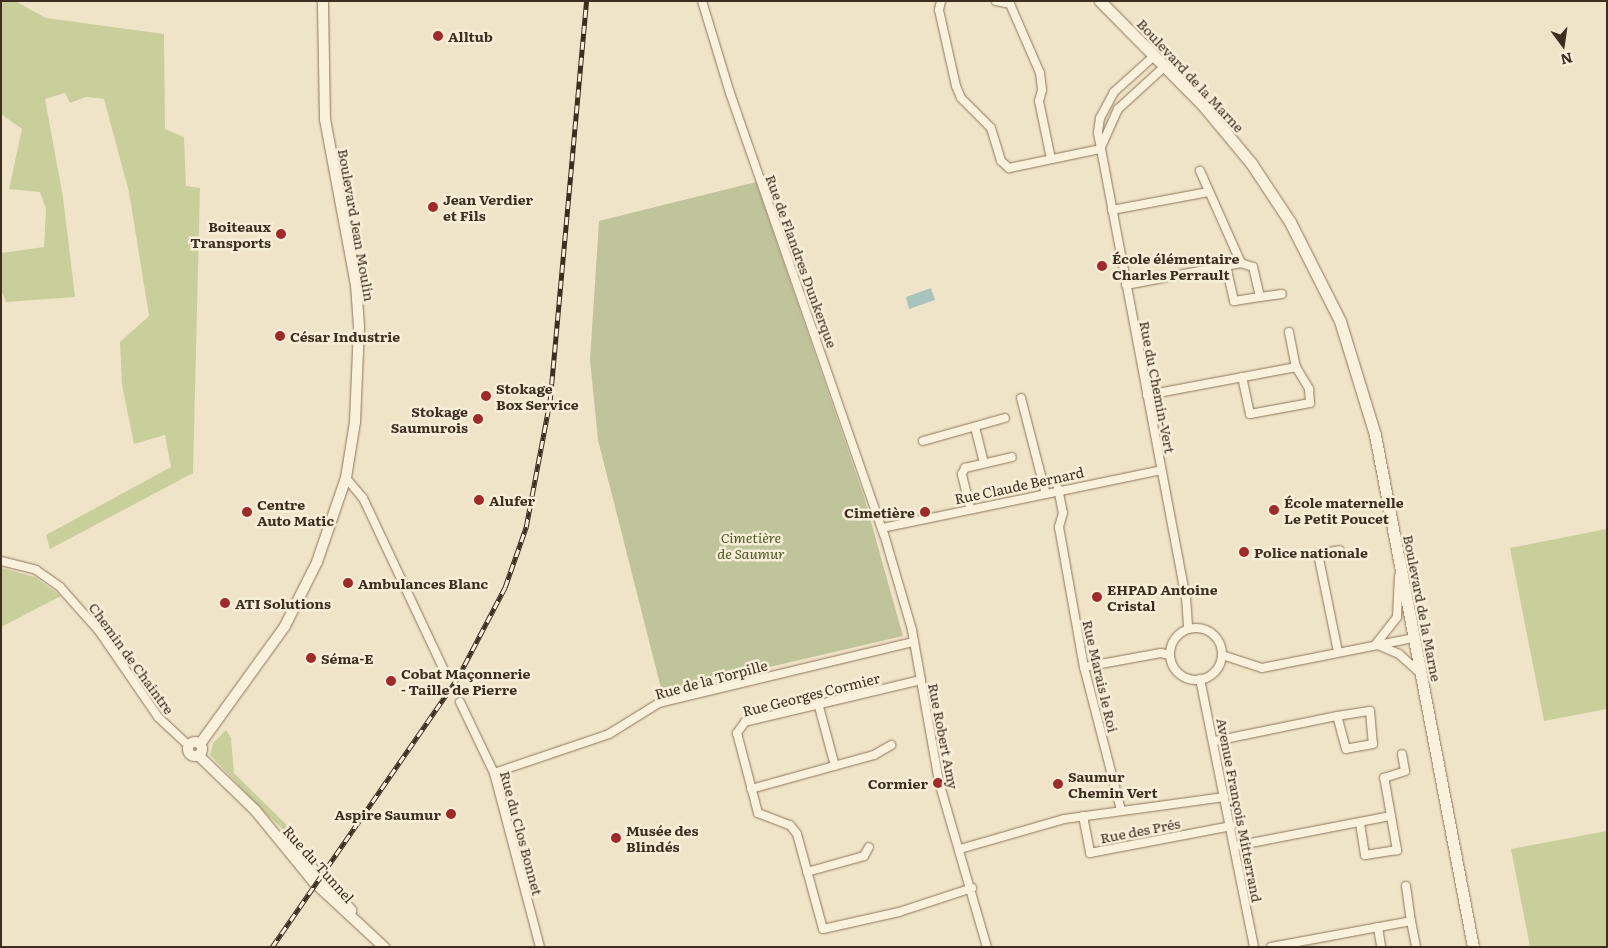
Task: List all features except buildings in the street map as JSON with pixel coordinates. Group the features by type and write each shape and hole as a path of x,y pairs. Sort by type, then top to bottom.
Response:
{"main road":[{"name":"Boulevard de la Marne","path":"1100,1 1154,56 1250,162 1290,222 1325,288 1361,383 1414,638 1473,947"}],"street":[{"name":"Boulevard Jean Moulin","path":"200,744 285,626 317,562 346,478 355,422 359,326 356,285 324,120 323,1"},
{"name":"Rue de Flandres Dunkerque","path":"702,1 736,112 882,528"},
{"path":"941,1 939,10 956,86 961,98 991,128 1001,161 1009,168 1101,149 1118,109 1164,67"},
{"path":"996,1 1010,4 1040,74 1042,90 1039,101 1051,159"},
{"name":"Rue du Chemin-Vert","path":"1154,56 1106,103 1098,133 1186,597 1188,629"},
{"path":"1200,171 1241,263"},
{"path":"1112,210 1208,192"},
{"path":"1126,285 1241,263 1253,267 1260,297"},
{"path":"1226,266 1234,301 1282,294"},
{"path":"1242,377 1250,414 1310,403 1309,389 1296,367 1289,332"},
{"path":"1147,395 1296,367"},
{"path":"1021,398 1044,491"},
{"path":"922,441 1005,418"},
{"path":"975,427 984,464"},
{"path":"970,507 962,474 965,468 1012,457"},
{"name":"Rue Claude Bernard","path":"882,528 1058,488 1161,470"},
{"path":"346,478 363,498 445,672"},
{"name":"Rue Marais le Roi","path":"1058,488 1063,513 1059,528 1084,667 1121,810"},
{"name":"Rue Robert Amy","path":"882,528 914,642 939,782 972,888 987,947"},
{"path":"1338,652 1318,554 1340,550"},
{"name":"Chemin de Chaintre","path":"1,561 36,570 60,587 99,631 158,717 189,746"},
{"path":"1376,644 1397,616 1400,568"},
{"path":"1222,656 1215,671 1200,680 1183,676 1170,655 1175,639 1188,629 1212,634 1222,656 1262,668 1414,638"},
{"name":"Rue de la Torpille","path":"494,773 609,734 659,702 914,642"},
{"path":"1376,644 1399,654 1420,673"},
{"path":"1084,667 1170,655"},
{"name":"Rue Georges Cormier","path":"921,680 818,703 738,726 737,733 751,789 761,817 794,828 820,924 829,931 972,888"},
{"name":"Avenue François Mitterrand","path":"1200,680 1215,741 1254,947"},
{"name":"Rue du Clos Bonnet","path":"460,702 494,773 540,947"},
{"path":"818,703 835,766"},
{"path":"1215,741 1337,716 1370,711 1373,744 1346,749 1337,716"},
{"path":"189,746 200,744 198,755"},
{"path":"751,789 874,755 890,745"},
{"name":"Rue du Tunnel","path":"189,746 190,753 198,755 255,810 314,882 384,947"},
{"path":"1360,822 1364,855 1397,850 1384,778 1405,771 1402,754"},
{"name":"Rue des Prés","path":"960,849 1083,816 1225,797"},
{"name":"Rue des Prés","path":"1083,816 1090,853 1231,826"},
{"path":"1235,846 1391,816"},
{"path":"807,872 864,856 869,847"},
{"path":"1406,886 1416,947"},
{"path":"1271,947 1411,921"},
{"path":"1378,927 1381,947"}],"green space":[{"path":"1,1 15,1 46,18 164,34 165,129 184,137 186,186 200,188 193,473 50,549 46,535 171,467 165,435 134,444 122,385 120,342 149,316 129,192 104,99 86,97 70,103 65,93 45,99 63,197 75,297 6,302 1,289 1,253 44,247 46,209 40,192 9,189 22,129 1,114"},
{"name":"Cimetière de Saumur","path":"756,182 864,497 903,636 662,692 598,440 590,360 599,221"},
{"path":"1606,529 1607,709 1544,721 1510,548"},
{"path":"1,568 35,577 61,596 1,627"},
{"path":"226,730 231,738 234,773 303,841 292,837 268,816 210,755 213,743"},
{"path":"1607,831 1607,947 1530,947 1511,849"}],"water":[{"path":"931,288 935,300 909,309 906,297"}],"railway":[{"path":"272,947 457,679 505,587 526,527 550,400 586,1"}],"place":[{"name":"Alltub","path":"438,36"},
{"name":"Jean Verdier et Fils","path":"433,207"},
{"name":"Boiteaux Transports","path":"281,234"},
{"name":"École élémentaire Charles Perrault","path":"1102,266"},
{"name":"César Industrie","path":"280,336"},
{"name":"Stokage Box Service","path":"486,396"},
{"name":"Stokage Saumurois","path":"478,419"},
{"name":"Alufer","path":"479,500"},
{"name":"École maternelle Le Petit Poucet","path":"1274,510"},
{"name":"Centre Auto Matic","path":"247,512"},
{"name":"Cimetière","path":"925,512"},
{"name":"Police nationale","path":"1244,552"},
{"name":"Ambulances Blanc","path":"348,583"},
{"name":"EHPAD Antoine Cristal","path":"1097,597"},
{"name":"ATI Solutions","path":"225,603"},
{"name":"Séma-E","path":"311,658"},
{"name":"Cobat Maçonnerie - Taille de Pierre","path":"391,681"},
{"name":"Cormier","path":"938,783"},
{"name":"Saumur Chemin Vert","path":"1058,784"},
{"name":"Aspire Saumur","path":"451,814"},
{"name":"Musée des Blindés","path":"616,838"}]}
